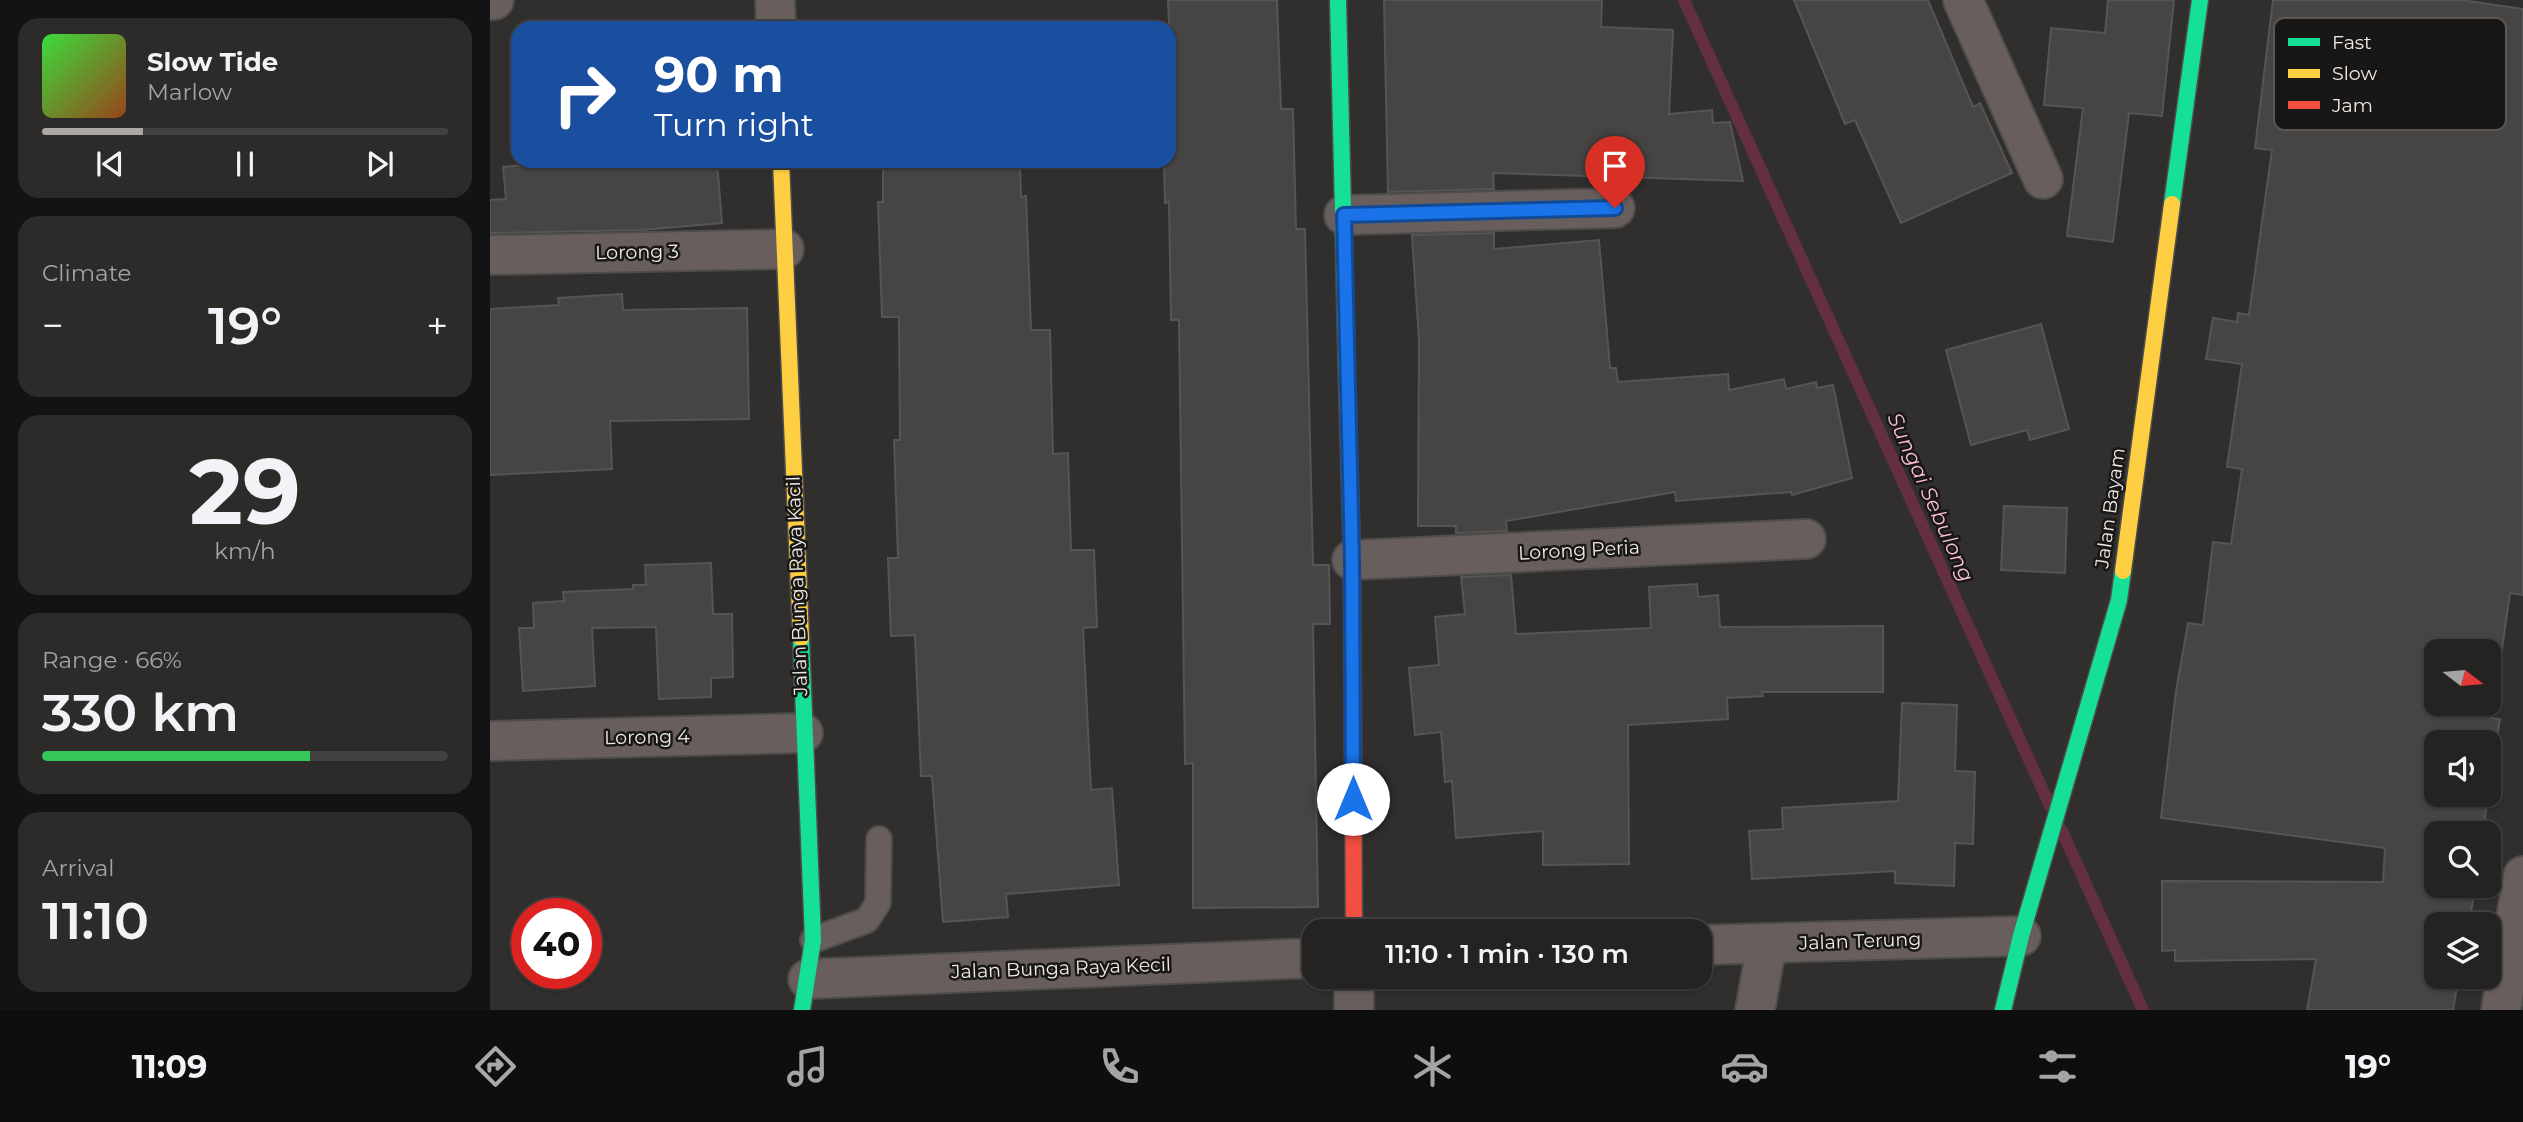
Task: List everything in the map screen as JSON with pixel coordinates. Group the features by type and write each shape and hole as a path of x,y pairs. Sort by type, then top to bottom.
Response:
{"street":[{"path":"775,0 776,21"},
{"path":"1338,0 1352,560 1354,919"},
{"path":"1963,0 2043,179"},
{"name":"Jalan Bayam","path":"2003,1010 2025,921 2119,600 2200,0"},
{"name":"Jalan Bunga Raya Kacil","path":"781,168 813,940 805,994"},
{"path":"1344,215 1615,208"},
{"name":"Lorong 3","path":"490,255 784,249"},
{"name":"Lorong Peria","path":"1352,560 1807,539"},
{"name":"Lorong 4","path":"490,741 803,733"},
{"path":"2501,1010 2523,876"},
{"name":"Jalan Terung","path":"1712,945 2025,921"},
{"path":"1755,1010 1767,943"},
{"name":"Jalan Bunga Raya Kecil","path":"805,994 1302,959"},
{"path":"1354,989 1354,1010"}],"lane":[{"path":"813,940 867,920 878,903 879,839"}],"building":[{"path":"1168,0 1277,0 1281,109 1293,109 1296,229 1305,229 1313,565 1329,565 1330,624 1313,624 1318,907 1193,908 1193,763 1185,764 1179,320 1171,320 1169,202 1165,203 1164,168 1176,168 1176,21 1169,21"},
{"path":"1384,0 1602,0 1601,27 1673,30 1669,114 1712,110 1713,123 1730,122 1743,181 1493,173 1494,189 1388,192"},
{"path":"1794,0 1928,0 1973,107 1980,103 2012,173 1901,223 1855,120 1845,124"},
{"path":"2108,0 2174,0 2162,116 2129,113 2113,242 2067,236 2083,108 2044,105 2051,28 2105,33"},
{"path":"2273,0 2461,0 2523,9 2523,595 2510,593 2501,656 2501,639 2424,639 2424,716 2492,716 2500,719 2498,730 2424,730 2424,807 2486,807 2485,821 2424,821 2424,898 2473,898 2471,912 2424,912 2424,989 2456,989 2453,1010 2307,1010 2316,959 2175,961 2175,950 2162,951 2162,881 2383,882 2385,848 2161,818 2176,691 2188,623 2203,625 2213,542 2231,544 2242,469 2227,467 2242,364 2206,359 2213,318 2237,322 2238,313 2249,315 2272,150 2255,148"},
{"path":"503,167 718,168 722,223 641,230 490,233 490,200 506,199"},
{"path":"883,168 1020,168 1021,197 1026,196 1031,330 1050,330 1053,454 1068,453 1071,550 1094,550 1097,627 1083,628 1091,790 1112,788 1119,885 1006,894 1008,917 943,922 932,776 921,776 915,635 891,636 888,558 898,558 894,440 900,440 899,317 882,317 878,202 883,202"},
{"path":"1494,233 1494,249 1599,240 1610,368 1616,368 1618,382 1728,374 1729,390 1784,379 1786,389 1816,382 1817,388 1833,385 1852,478 1792,495 1791,492 1676,501 1675,492 1506,521 1507,531 1456,533 1456,526 1418,526 1419,340 1412,235"},
{"path":"622,294 623,310 747,308 749,419 610,421 612,469 490,475 490,309 559,305 558,298"},
{"path":"2041,324 2069,429 2030,440 2027,430 1971,445 1946,350"},
{"path":"2004,506 2067,508 2065,573 2001,570"},
{"path":"711,563 713,614 732,614 733,677 711,678 711,697 659,699 656,627 592,628 595,686 523,691 519,628 534,628 533,603 564,601 563,592 633,589 633,585 646,585 645,565"},
{"path":"1511,575 1516,634 1651,628 1649,587 1697,584 1698,597 1718,595 1720,627 1883,626 1883,692 1762,692 1763,696 1727,698 1728,719 1628,725 1629,864 1543,865 1543,831 1456,838 1452,781 1445,782 1441,732 1415,735 1409,668 1439,665 1435,617 1465,614 1461,577"},
{"path":"1902,703 1957,705 1955,771 1975,772 1973,844 1955,843 1954,886 1895,883 1895,871 1752,879 1749,831 1783,829 1782,808 1898,801"}],"waterway":[{"name":"Sungai Sebulong","path":"1684,0 2050,806"},
{"name":"Sungai Sebulong","path":"2061,829 2143,1010"}],"traffic: fast":[{"path":"1338,0 1347,379"},
{"path":"2172,204 2200,0"},
{"path":"2003,1010 2021,936 2119,600 2123,571"},
{"path":"801,638 813,940 802,1010"}],"traffic: slow":[{"path":"781,168 801,638"},
{"path":"2123,571 2172,204"},
{"path":"1347,379 1353,745"}],"traffic: jam":[{"path":"1353,745 1354,919"}],"route":[{"path":"1353,799 1352,560 1344,215 1615,208"}]}
